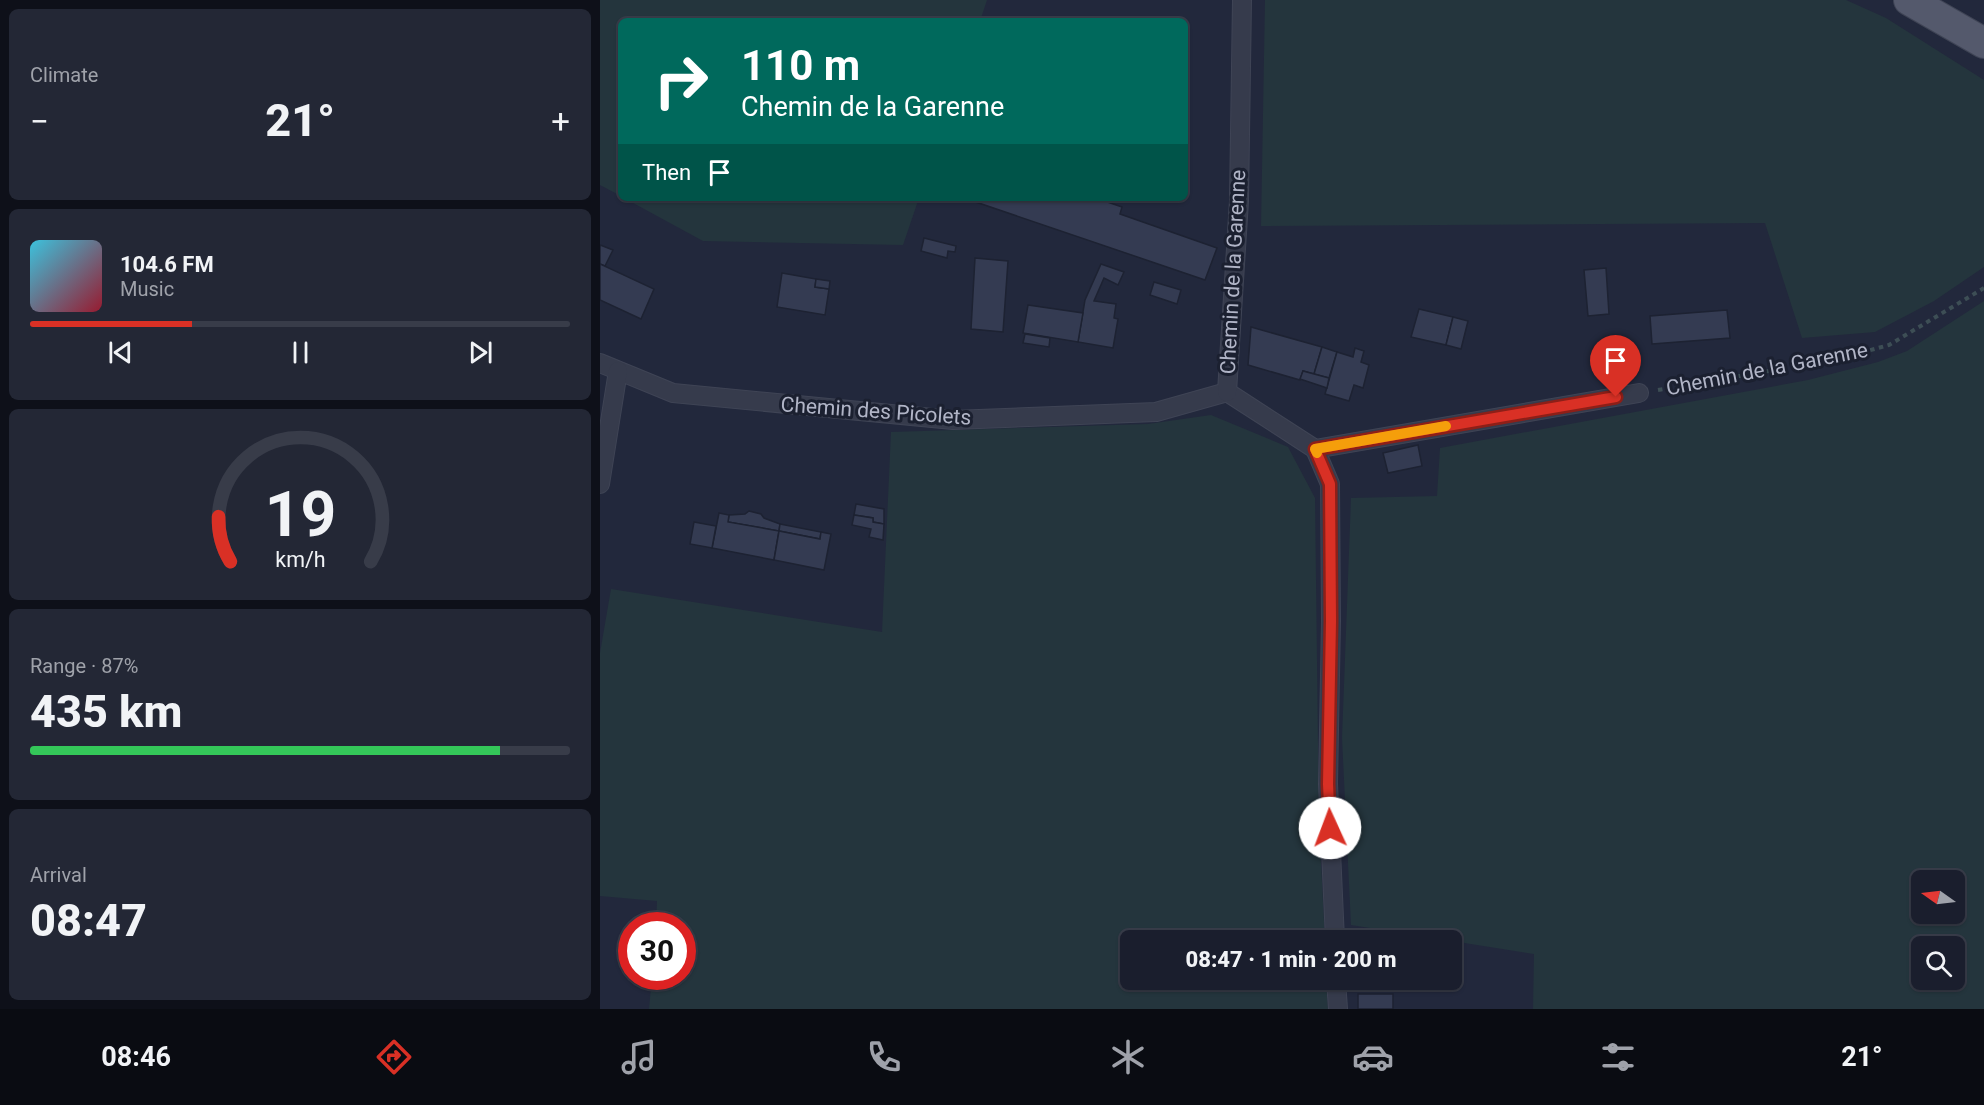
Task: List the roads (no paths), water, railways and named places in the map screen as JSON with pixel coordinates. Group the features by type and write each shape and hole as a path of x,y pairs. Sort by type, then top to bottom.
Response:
{"main road":[{"path":"1909,0 1984,43"}],"street":[{"name":"Chemin de la Garenne","path":"1242,0 1239,201 1227,392 1315,449 1639,393"},
{"name":"Chemin des Picolets","path":"600,363 673,393 953,420 1156,412 1227,392"},
{"path":"600,484 618,371"},
{"path":"1315,449 1330,484 1331,621 1328,784 1335,930"},
{"path":"1337,990 1338,1009"}]}
